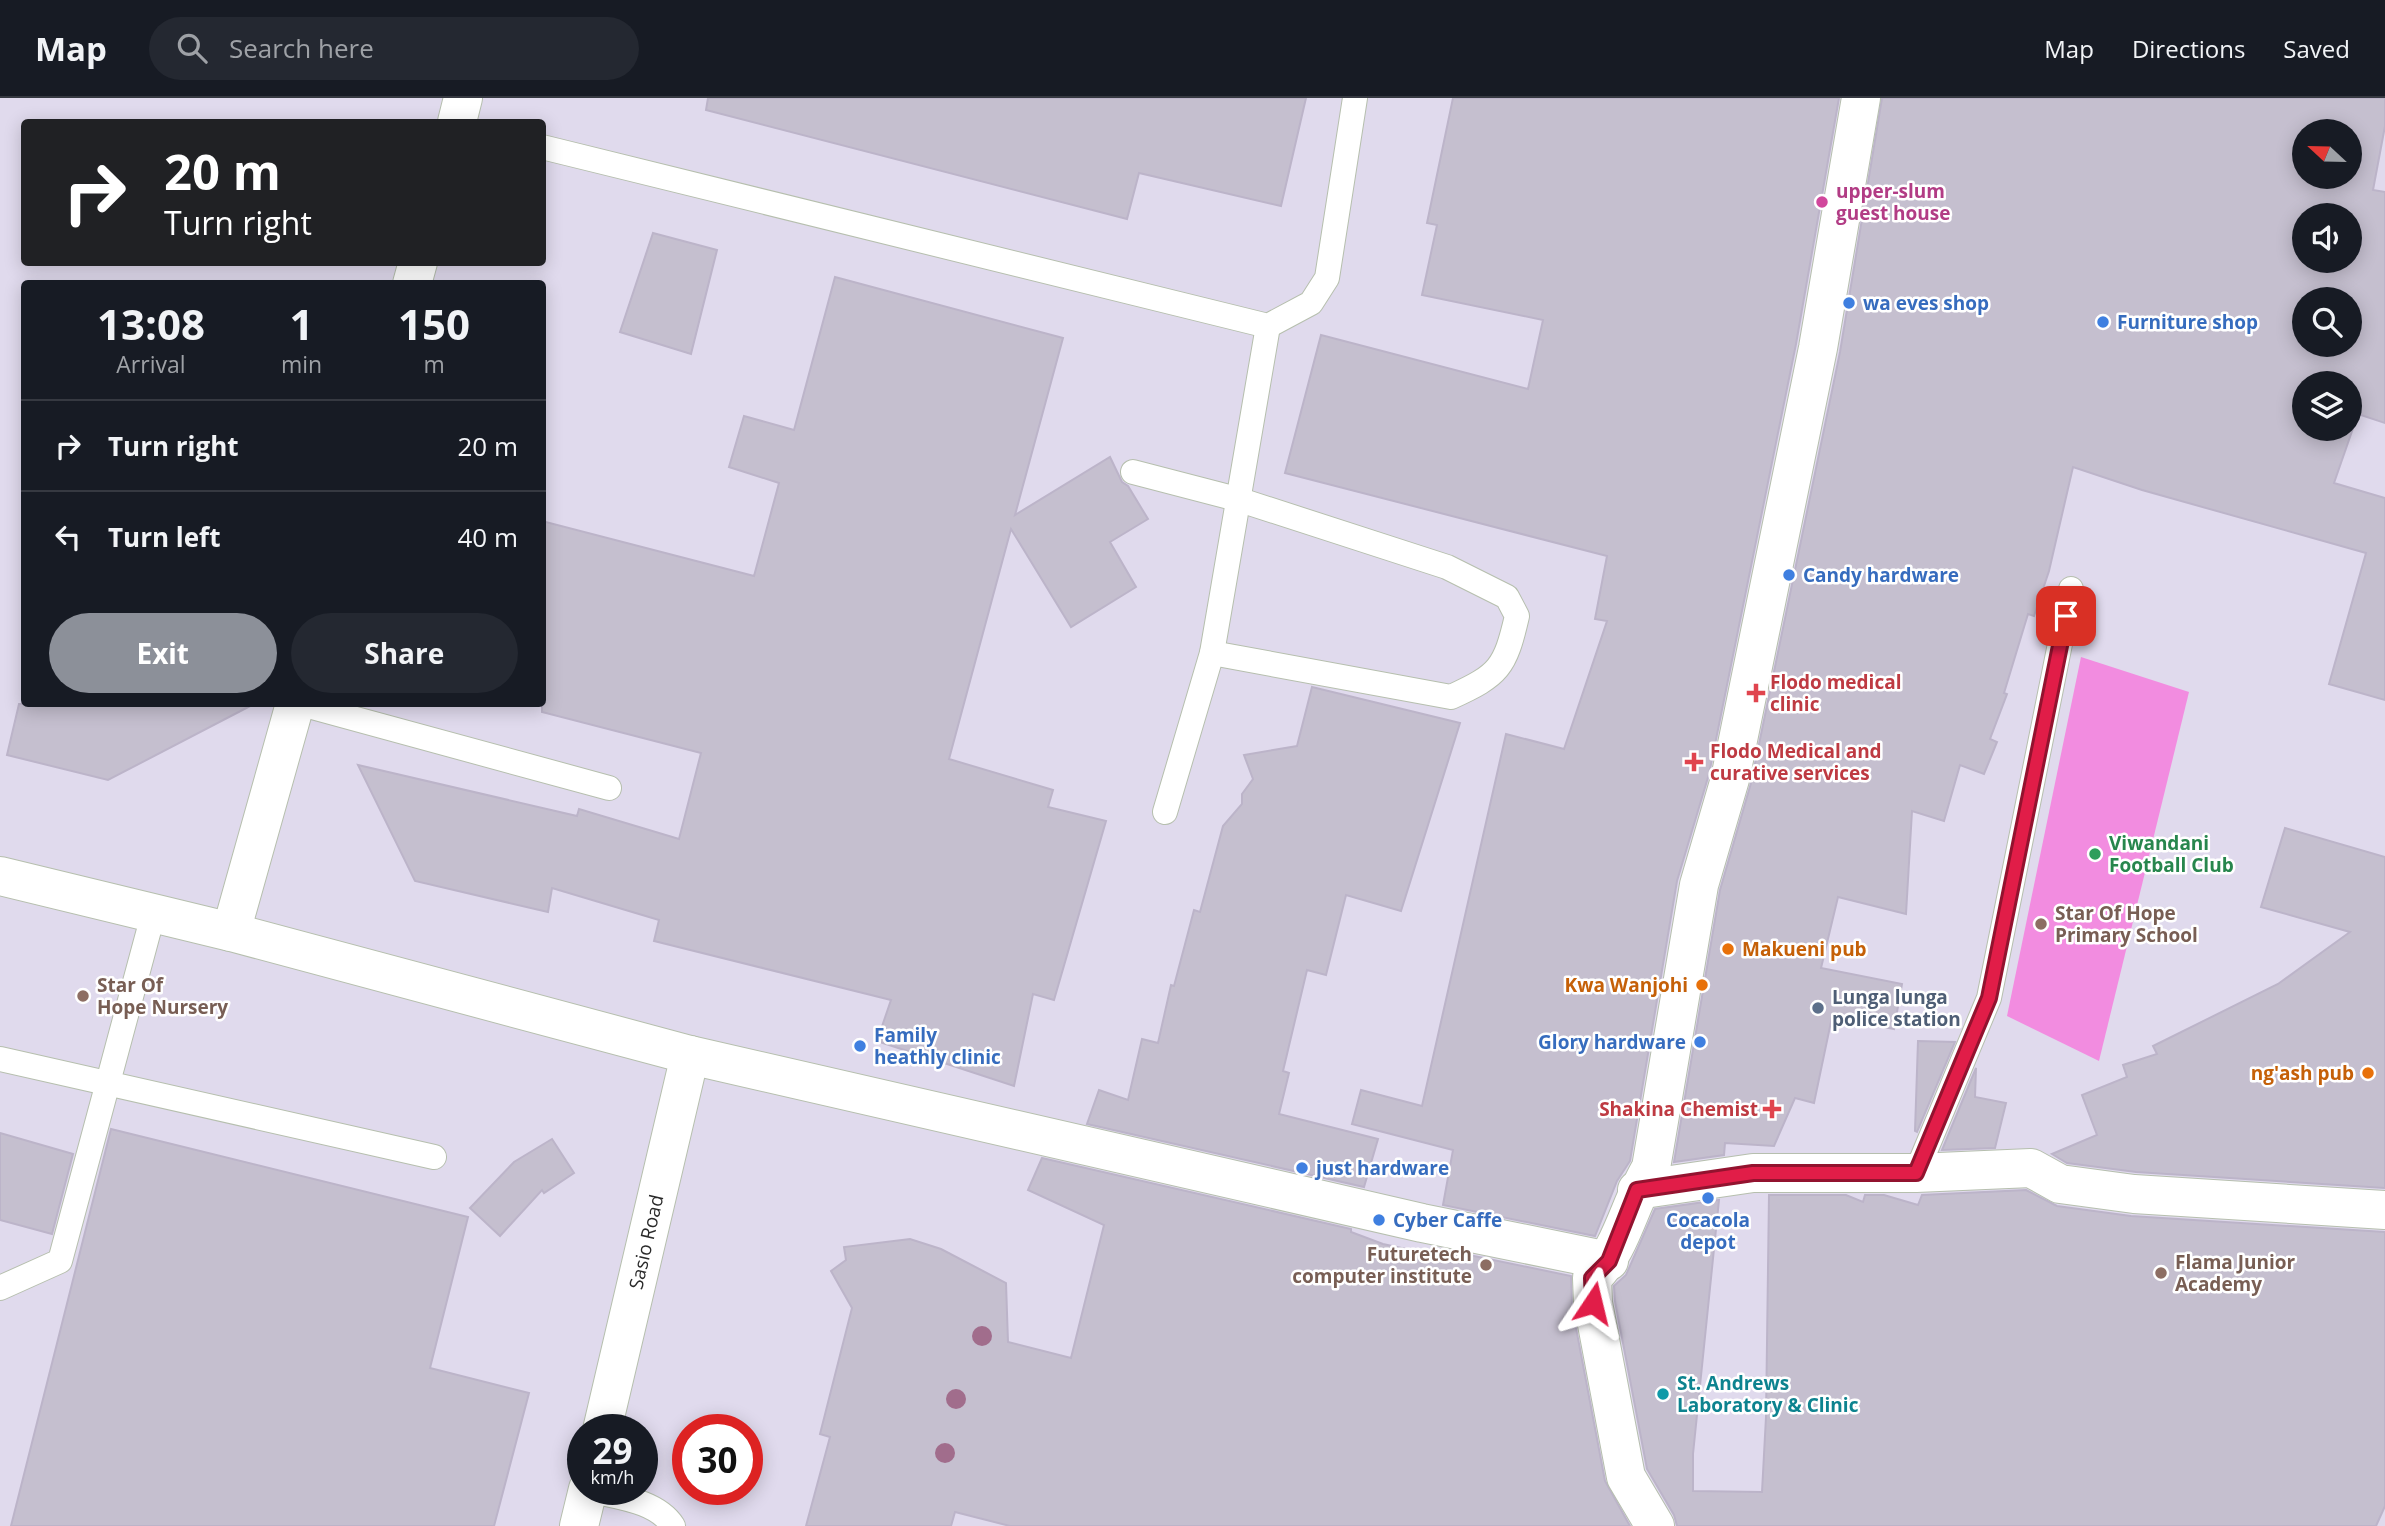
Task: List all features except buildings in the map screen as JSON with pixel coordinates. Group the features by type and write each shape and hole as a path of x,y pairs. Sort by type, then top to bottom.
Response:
{"street":[{"path":"458,119 463,98"},
{"path":"1655,1526 1626,1478 1593,1303 1592,1278 1609,1261 1637,1190 1651,1168 1699,885 1732,766 1818,348 1861,98"},
{"path":"231,932 294,707"},
{"path":"0,876 231,932 690,1055 1409,1220 1609,1261"},
{"name":"Sasio Road","path":"606,1414 690,1055"},
{"path":"1637,1190 1753,1173 1916,1173 2031,1168 2060,1184 2134,1194 2385,1210"}],"lane":[{"path":"546,148 1268,326 1311,303 1327,278 1355,98"},
{"path":"1165,812 1212,653 1268,326"},
{"path":"1133,472 1237,499 1447,567 1507,597 1517,616 1509,652 1487,681 1451,697 1212,653"},
{"path":"1916,1173 1989,998 2071,589"},
{"path":"312,707 609,788"},
{"path":"0,1288 60,1261 153,915"},
{"path":"0,1059 434,1157"},
{"path":"644,1505 666,1516 673,1526"}],"shaded area":[{"name":"Viwandani Football Club","path":"2081,657 2189,692 2099,1061 2007,1016"}],"place":[{"name":"upper-slum guest house","path":"1822,202"},
{"name":"wa eves shop","path":"1849,303"},
{"name":"Furniture shop","path":"2103,322"},
{"name":"Candy hardware","path":"1789,575"},
{"name":"Flodo medical clinic","path":"1756,693"},
{"name":"Flodo Medical and curative services","path":"1694,762"},
{"name":"Viwandani Football Club","path":"2095,854"},
{"name":"Star Of Hope Primary School","path":"2041,924"},
{"name":"Makueni pub","path":"1728,949"},
{"name":"Kwa Wanjohi","path":"1702,985"},
{"name":"Star Of Hope Nursery","path":"83,996"},
{"name":"Lunga lunga police station","path":"1818,1008"},
{"name":"Glory hardware","path":"1700,1042"},
{"name":"Family heathly clinic","path":"860,1046"},
{"name":"ng'ash pub","path":"2368,1073"},
{"name":"Shakina Chemist","path":"1772,1109"},
{"name":"just hardware","path":"1302,1168"},
{"name":"Cocacola depot","path":"1708,1198"},
{"name":"Cyber Caffe","path":"1379,1220"},
{"name":"Futuretech computer institute","path":"1486,1265"},
{"name":"Flama Junior Academy","path":"2161,1273"},
{"name":"St. Andrews Laboratory & Clinic","path":"1663,1394"}],"route":[{"path":"1593,1303 1592,1278 1609,1261 1637,1190 1753,1173 1916,1173 1989,998 2066,616"}]}
